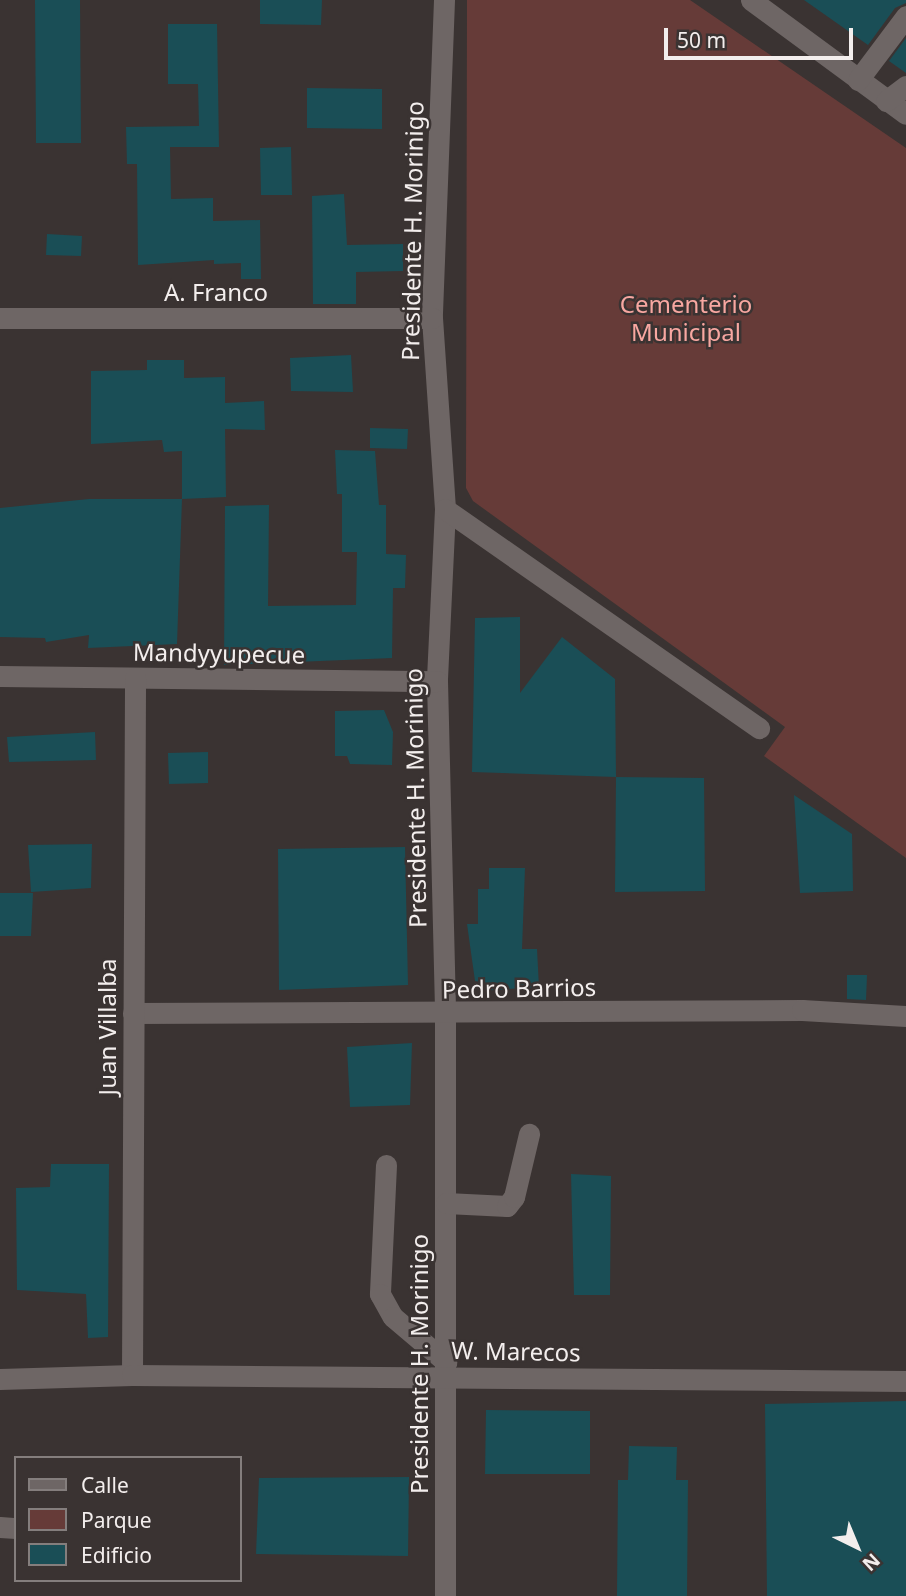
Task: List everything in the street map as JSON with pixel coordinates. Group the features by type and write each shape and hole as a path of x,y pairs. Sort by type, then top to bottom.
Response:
{"street":[{"name":"Presidente H. Morinigo","path":"444,0 432,318 445,509 437,681 445,1015 445,1596"},
{"path":"751,0 906,114"},
{"path":"858,80 906,16"},
{"path":"886,101 906,86"},
{"name":"A. Franco","path":"0,318 432,318"},
{"path":"445,509 759,728"},
{"name":"Mandyyupecue","path":"0,676 437,681"},
{"name":"Juan Villalba","path":"132,1375 135,678"},
{"name":"Pedro Barrios","path":"133,1013 445,1015 802,1010 906,1016"},
{"path":"446,1203 507,1206 514,1197 529,1134"},
{"path":"386,1166 380,1294 393,1317 446,1370"},
{"name":"W. Marecos","path":"0,1379 446,1370 906,1381"}],"green space":[{"name":"Cementerio Municipal","path":"467,0 690,0 906,148 906,858 764,756 785,727 473,501 466,488"}],"building":[{"path":"35,0 80,0 81,143 36,143"},
{"path":"260,0 322,0 321,25 260,24"},
{"path":"804,0 906,0 906,3 895,8 868,45"},
{"path":"168,24 217,24 219,147 170,147 171,199 213,198 213,221 260,220 261,279 241,279 241,263 214,264 214,260 138,265 137,164 127,164 126,127 199,126 198,84 168,84"},
{"path":"906,38 906,73 889,61"},
{"path":"307,88 382,89 382,129 307,128"},
{"path":"291,147 292,195 261,195 260,148"},
{"path":"344,194 347,245 403,244 403,271 356,272 356,304 313,304 312,196"},
{"path":"47,234 82,236 81,256 46,255"},
{"path":"351,355 353,392 291,391 290,358"},
{"path":"147,360 184,360 184,378 225,377 225,403 264,401 265,430 225,429 226,497 182,499 182,451 164,452 162,440 91,444 91,371 147,370"},
{"path":"370,428 408,429 407,449 370,448"},
{"path":"335,450 375,451 379,505 386,505 386,554 406,555 405,588 393,588 392,658 224,665 225,506 269,505 268,606 356,605 357,552 342,552 342,494 337,494"},
{"path":"89,499 182,499 177,644 88,648 89,635 46,642 45,638 0,637 0,508"},
{"path":"520,617 520,693 562,637 615,679 616,777 472,772 475,618"},
{"path":"384,710 393,732 392,765 350,764 347,756 335,756 335,711"},
{"path":"95,732 96,760 9,762 7,737"},
{"path":"208,752 208,783 169,784 168,753"},
{"path":"616,777 704,778 705,891 615,892"},
{"path":"794,795 852,834 853,891 800,893"},
{"path":"92,844 91,888 31,892 28,845"},
{"path":"405,847 408,985 279,990 278,849"},
{"path":"489,868 525,868 522,949 537,949 539,987 480,991 481,982 475,981 467,924 478,924 478,889 489,889"},
{"path":"0,893 33,893 31,936 0,936"},
{"path":"847,975 867,975 866,1000 847,999"},
{"path":"412,1043 410,1105 350,1107 347,1047"},
{"path":"51,1164 109,1164 108,1337 88,1338 86,1294 17,1290 16,1188 50,1187"},
{"path":"571,1174 611,1176 610,1295 574,1295"},
{"path":"906,1401 906,1596 767,1596 765,1404"},
{"path":"486,1410 590,1411 590,1474 485,1474"},
{"path":"629,1446 677,1447 676,1480 688,1480 687,1596 617,1596 618,1480 628,1480"},
{"path":"409,1477 408,1556 256,1554 259,1478"}]}
